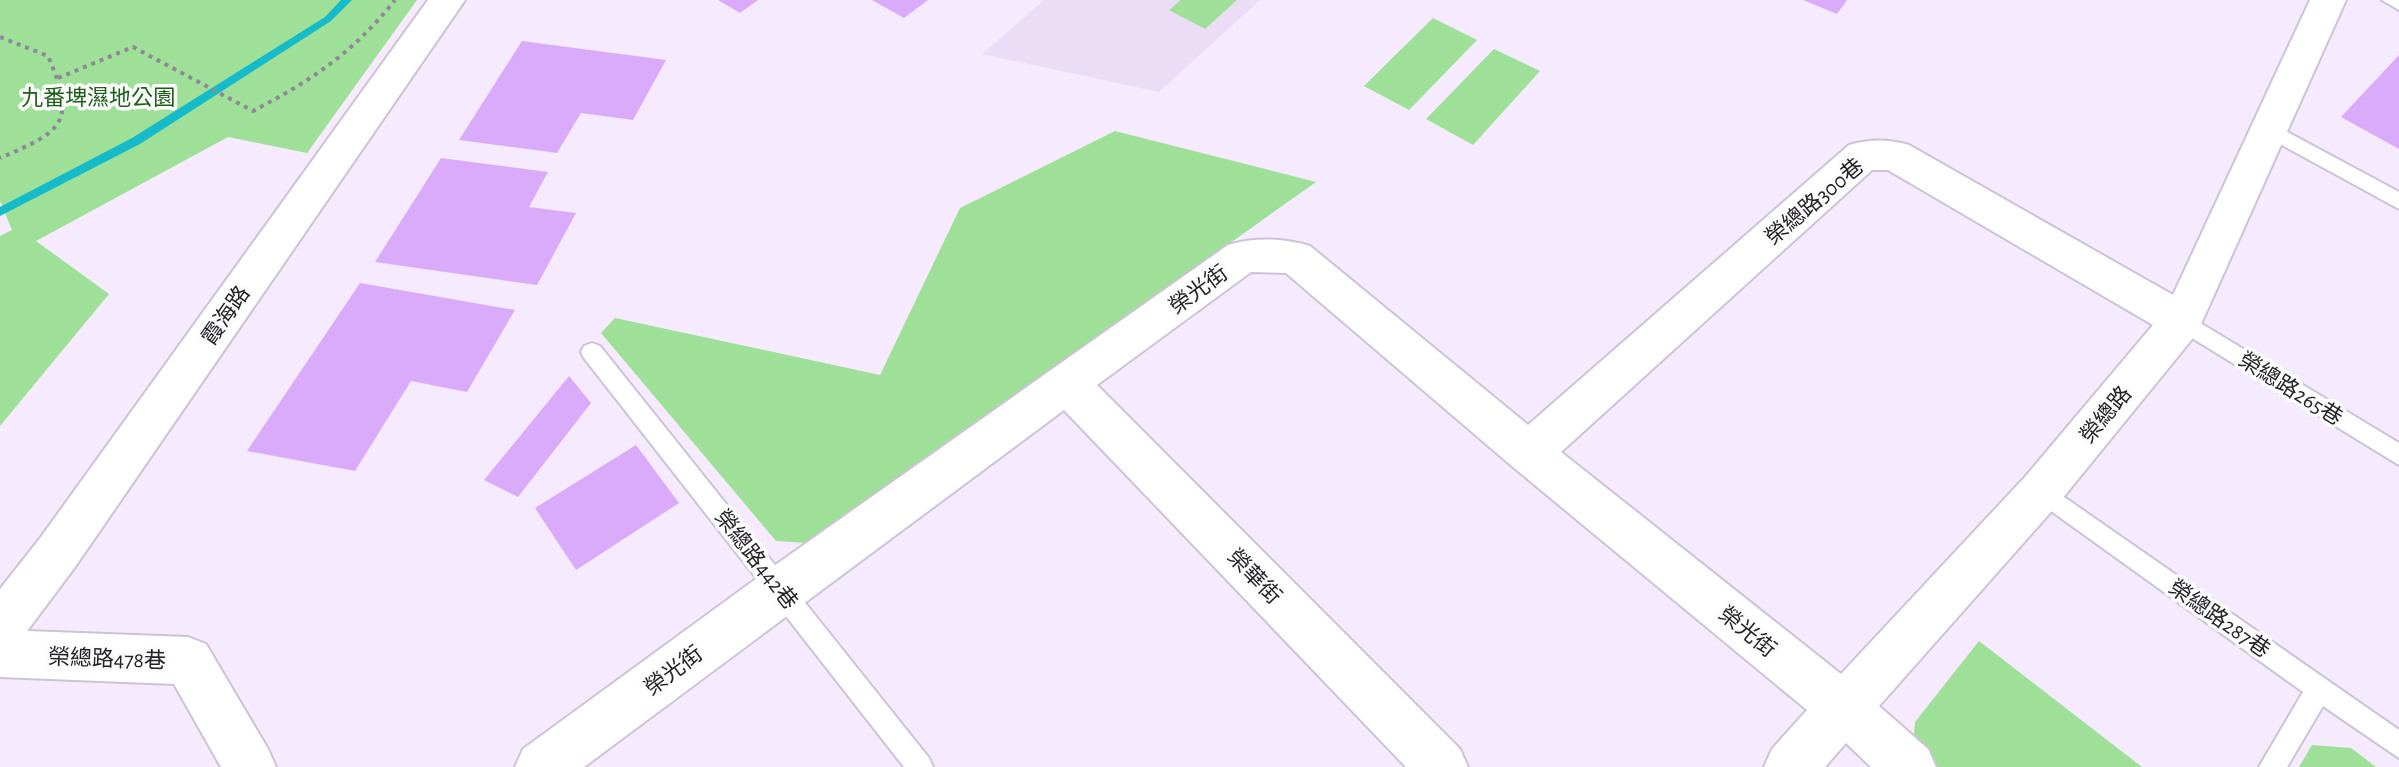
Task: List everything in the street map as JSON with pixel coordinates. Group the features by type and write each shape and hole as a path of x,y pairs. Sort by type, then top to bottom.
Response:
{"street":[{"name":"霞海路","path":"0,627 58,552 447,0"},
{"name":"榮總路","path":"1790,767 2041,491 2182,321 2269,129 2322,2"},
{"name":"榮總路300巷","path":"1529,453 1863,155 1895,155 2182,321"},
{"name":"榮光街","path":"556,763 781,589 1243,256 1295,257 1529,453 1844,708 1910,767"},
{"name":"榮華街","path":"1068,385 1442,767"},
{"name":"榮總路478巷","path":"0,653 188,661 250,767"}],"lane":[{"path":"2391,0 2399,4"},
{"path":"2269,129 2399,201"},
{"name":"榮總路265巷","path":"2182,321 2399,455"},
{"name":"榮總路442巷","path":"592,352 920,767"},
{"name":"榮總路287巷","path":"2041,491 2399,745"},
{"path":"2272,767 2319,689"}],"path":[{"path":"58,78 133,47 253,111 312,81 351,53 395,0"},
{"path":"0,37 48,56 66,107 59,126 42,141 0,158"}],"shaded area":[{"path":"1044,0 1260,0 1159,92 982,54"}],"green space":[{"name":"九番埤濕地公園","path":"0,0 417,0 307,153 228,137 36,241 109,294 0,426 0,236 12,230 0,201"},
{"path":"1181,0 1237,0 1205,29 1169,10"},
{"path":"1433,18 1477,40 1409,110 1364,86"},
{"path":"1494,49 1540,71 1473,145 1426,119"},
{"path":"1115,131 1316,182 807,543 776,541 601,333 615,318 880,375 960,208"},
{"path":"1979,641 2142,767 1936,767 1913,748 1915,722"},
{"path":"2312,745 2351,748 2376,767 2299,767"}],"building":[{"path":"718,0 758,0 740,13"},
{"path":"872,0 928,0 904,18"},
{"path":"1803,0 1847,0 1837,14"},
{"path":"522,41 666,60 633,120 581,113 557,153 459,140"},
{"path":"2399,55 2399,149 2341,117"},
{"path":"441,158 548,172 529,207 576,213 537,285 375,262"},
{"path":"360,283 515,310 467,392 411,381 355,471 247,451"},
{"path":"569,376 591,403 518,497 484,480"},
{"path":"636,445 679,503 576,570 535,508"}],"waterway":[{"path":"0,212 136,141 328,19 347,0"}]}
